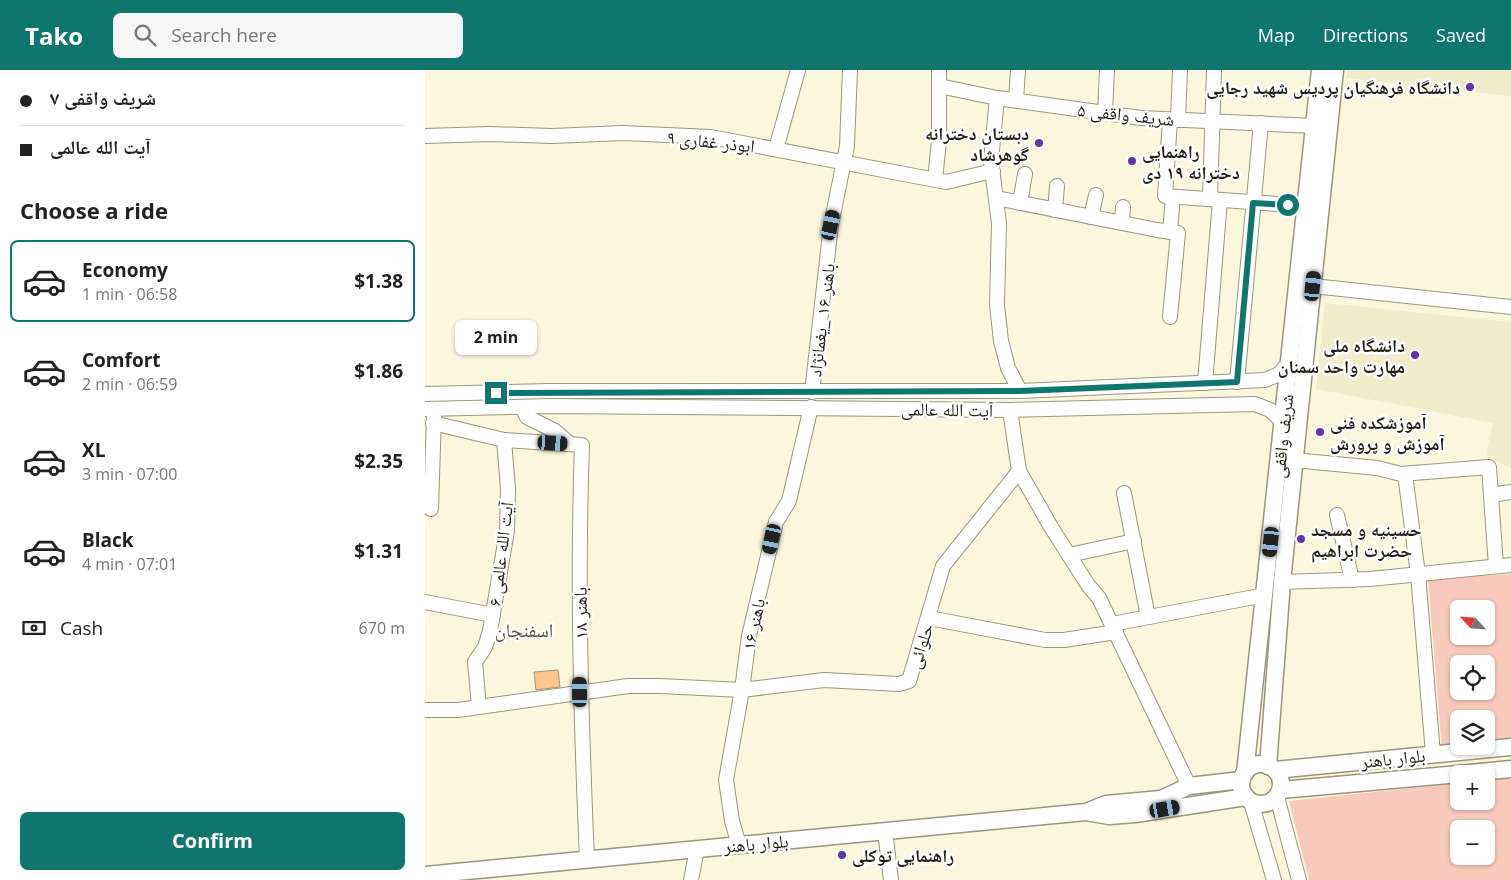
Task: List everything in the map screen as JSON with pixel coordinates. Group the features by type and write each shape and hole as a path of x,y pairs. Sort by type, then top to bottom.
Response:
{"main road":[{"name":"شریف واقفی","path":"1271,768 1282,582 1313,286 1321,126 1319,70"},
{"name":"شریف واقفی","path":"1244,776 1265,595 1305,206 1321,126 1335,70"},
{"name":"بلوار باهنر","path":"1271,768 1511,748"},
{"path":"1260,765 1271,768 1281,782 1279,793 1269,803 1260,804 1249,799 1242,789 1244,776 1252,767 1260,765"},
{"name":"بلوار باهنر","path":"1495,771 1511,769"},
{"name":"بلوار باهنر","path":"1279,793 1450,775"},
{"name":"بلوار باهنر","path":"1086,812 1106,804 1161,799 1189,786 1244,776"},
{"name":"بلوار باهنر","path":"425,875 1086,812 1109,816 1135,814 1249,799"}],"street":[{"path":"775,149 798,70"},
{"name":"باهنر ۱۶ _یغمانژاد","path":"812,392 831,225 845,164 850,70"},
{"path":"935,180 939,140 939,70"},
{"path":"1016,100 1018,70"},
{"path":"1105,113 1107,70"},
{"path":"1180,70 1165,196 1305,206"},
{"path":"1205,384 1215,200 1214,70"},
{"name":"شریف واقفی ۵","path":"939,86 997,98 1105,113 1174,120 1321,126"},
{"path":"997,98 991,161 999,222 997,305 1001,341 1008,368 1020,391"},
{"path":"1261,124 1253,203 1244,382 1259,385 1262,393 1255,404 1270,410 1283,422"},
{"name":"ابوذر غفاری ۹","path":"425,136 491,134 552,136 623,133 711,137 946,182 993,171"},
{"path":"1020,203 1025,174"},
{"path":"1055,210 1057,186"},
{"path":"1091,217 1096,195"},
{"path":"1170,232 1173,197"},
{"path":"996,198 1178,232 1170,317"},
{"path":"1123,206 1123,223"},
{"path":"1313,286 1511,307"},
{"name":"آیت الله عالمی","path":"425,394 549,391 1020,391 1265,380 1279,374 1289,363"},
{"path":"549,391 549,406"},
{"name":"آیت الله عالمی","path":"431,414 549,406 1010,410 1255,404"},
{"path":"522,407 527,418 555,431 570,444"},
{"name":"باهنر ۱۶","path":"739,845 731,821 725,780 742,690 749,636 776,522 789,501 811,407"},
{"path":"1010,410 1019,471 1069,555 1088,585 1099,598 1189,786"},
{"path":"431,509 431,414 504,440 570,444"},
{"name":"آیت الله عالمی ۶","path":"479,707 475,662 485,647 493,615 507,532 508,490 504,440"},
{"name":"باهنر ۱۸","path":"570,444 582,445 579,540 580,692 587,860"},
{"path":"1294,460 1377,468 1405,474 1489,467 1497,566"},
{"name":"حلوائی","path":"742,690 825,680 899,684 909,681 943,566 1019,471"},
{"path":"1405,474 1418,574 1433,754"},
{"path":"1491,495 1511,492"},
{"path":"1124,493 1148,617"},
{"path":"1337,514 1352,580"},
{"path":"1069,555 1133,541"},
{"path":"1282,582 1352,580 1511,565"},
{"path":"929,618 1045,640 1064,640 1114,628 1148,617 1265,595"},
{"path":"425,602 493,615"},
{"path":"425,710 458,710 580,692 636,686 742,690"},
{"path":"1279,793 1299,880"},
{"path":"1249,799 1274,880"},
{"path":"885,831 891,880"},
{"path":"691,880 697,849"}],"shaded area":[{"name":"دانشگاه فرهنگیان پردیس شهید رجایی","path":"1347,70 1511,70 1511,96 1346,78"},
{"name":"دانشگاه ملی مهارت واحد سمنان","path":"1325,303 1511,322 1511,469 1486,455 1493,423 1316,389"},
{"path":"1511,574 1511,743 1495,744 1495,710 1450,710 1450,748 1442,750 1428,579"},
{"path":"1511,777 1511,880 1309,880 1289,801 1450,784 1450,810 1495,810 1495,779"}],"building":[{"path":"558,670 560,687 536,690 534,672"}],"place":[{"name":"دانشگاه فرهنگیان پردیس شهید رجایی","path":"1470,87"},
{"name":"دبستان دخترانه گوهرشاد","path":"1039,143"},
{"name":"راهنمایی دخترانه ۱۹ دی","path":"1132,161"},
{"name":"دانشگاه ملی مهارت واحد سمنان","path":"1415,355"},
{"name":"آموزشکده فنی آموزش و پرورش","path":"1320,432"},
{"name":"حسینیه و مسجد حضرت ابراهیم","path":"1301,539"},
{"name":"راهنمایی توکلی","path":"842,855"}],"district":[{"name":"اسفنجان","path":"524,630"}],"route":[{"path":"496,393 549,391 1020,391 1237,382 1253,203 1288,205"}]}
